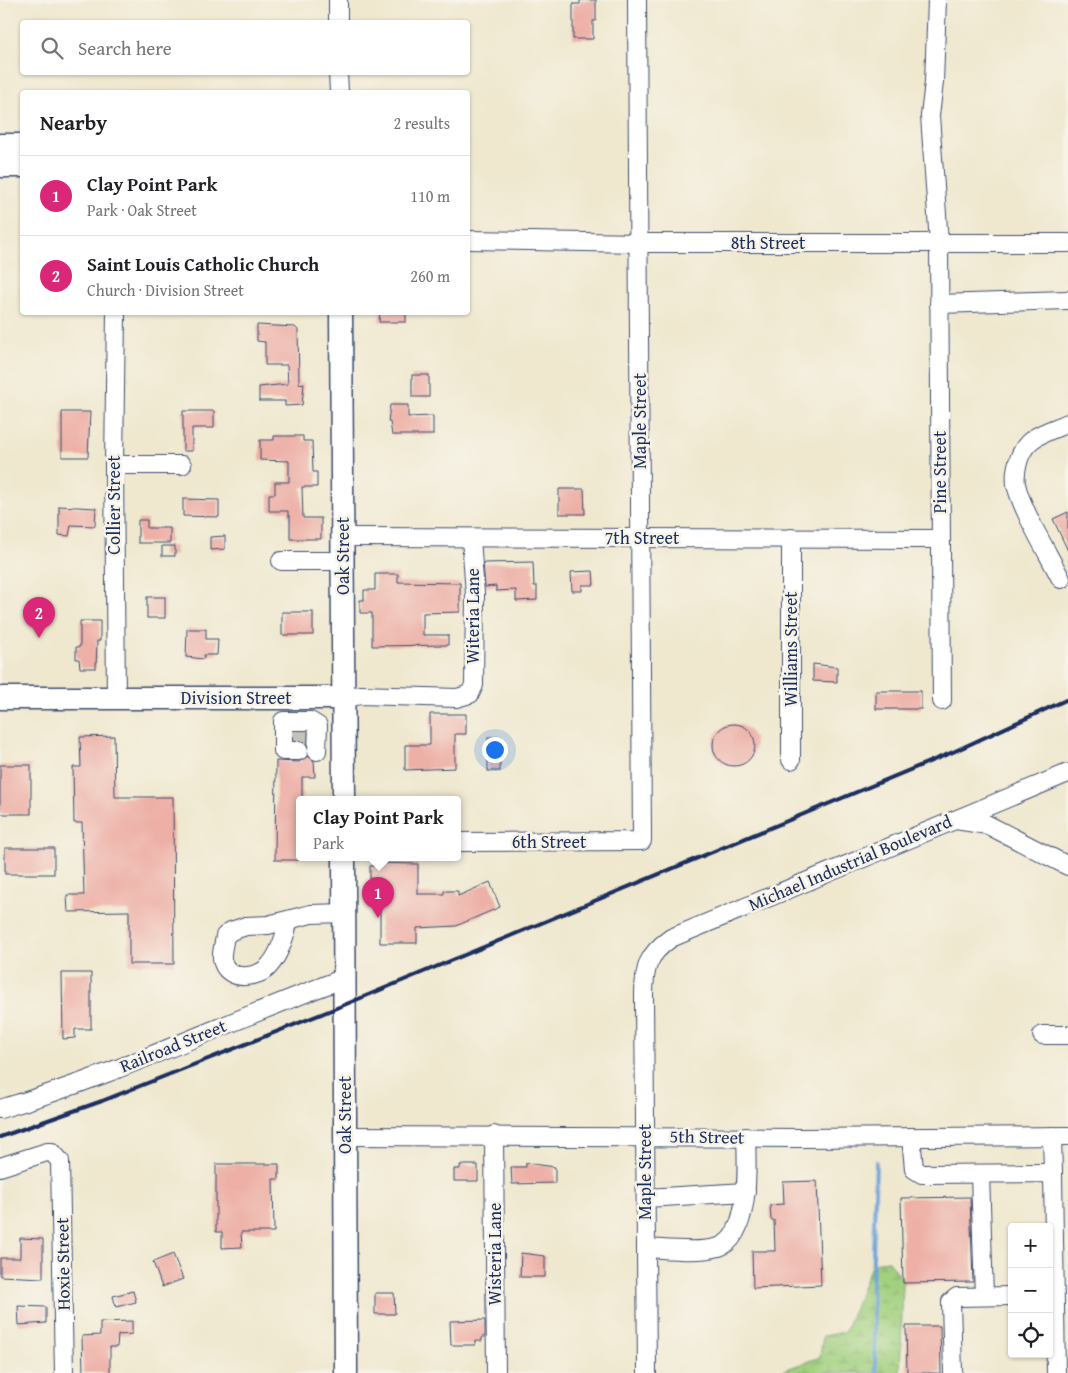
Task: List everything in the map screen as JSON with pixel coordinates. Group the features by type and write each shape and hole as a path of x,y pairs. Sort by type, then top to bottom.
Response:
{"main road":[{"path":"0,146 20,145"},
{"path":"0,166 20,166"},
{"name":"Oak Street","path":"341,315 344,796"},
{"name":"Division Street","path":"0,698 343,698"},
{"name":"Oak Street","path":"344,861 346,1373"}],"street":[{"path":"338,0 338,20"},
{"name":"Maple Street","path":"637,0 642,841"},
{"name":"Pine Street","path":"937,0 934,82 930,116 939,243 942,701"},
{"path":"338,75 339,90"},
{"name":"8th Street","path":"470,240 639,243 1068,243"},
{"path":"939,304 1068,300"},
{"name":"Collier Street","path":"116,315 114,465 116,698"},
{"path":"1061,579 1022,500 1016,483 1017,465 1023,449 1033,438 1068,422"},
{"path":"114,465 182,465"},
{"name":"7th Street","path":"343,537 941,538"},
{"name":"Witeria Lane","path":"470,694 474,685 475,594 471,538"},
{"name":"Williams Street","path":"791,538 791,760"},
{"path":"281,561 343,561"},
{"name":"Division Street","path":"343,698 362,695 458,698 470,694"},
{"path":"299,698 299,736"},
{"path":"299,736 310,721 318,726 318,751"},
{"path":"299,736 318,751 343,752"},
{"name":"Michael Industrial Boulevard","path":"646,970 653,953 671,938 1068,773"},
{"path":"953,820 965,820 988,825 1068,866"},
{"name":"6th Street","path":"461,842 642,841"},
{"path":"289,920 311,914 345,912"},
{"name":"Maple Street","path":"646,970 644,996 647,1373"},
{"name":"Railroad Street","path":"0,1110 110,1072 292,997 345,978"},
{"path":"1068,1024 1042,1029 1068,1035"},
{"name":"5th Street","path":"345,1136 494,1135 746,1138 1060,1136"},
{"name":"Wisteria Lane","path":"494,1135 496,1373"},
{"path":"1052,1268 1053,1173 1060,1136"},
{"path":"911,1137 914,1170 922,1174 1053,1173"},
{"path":"646,1248 719,1247 730,1240 738,1223 746,1192 746,1138"},
{"name":"Hoxie Street","path":"0,1167 41,1153 52,1152 58,1156 61,1178 64,1373"},
{"path":"980,1174 984,1296"},
{"path":"646,1198 746,1192"},
{"path":"953,1373 951,1302 957,1296 1008,1296"},
{"path":"1053,1313 1056,1373"}],"green space":[{"path":"889,1261 903,1280 900,1373 776,1373 820,1357 823,1336 845,1332 872,1263"}],"building":[{"path":"580,0 596,0 596,21 593,21 593,39 573,39 573,4 580,4"},
{"path":"380,315 406,315 406,322 379,322"},
{"path":"257,325 295,327 298,330 299,384 304,383 302,405 285,406 285,401 259,401 259,387 288,384 287,365 265,365 265,342 257,341"},
{"path":"412,375 429,375 429,397 412,397"},
{"path":"390,405 408,405 408,417 433,416 433,435 392,435 390,422 388,422"},
{"path":"183,411 214,411 214,428 192,428 192,451 183,451"},
{"path":"62,412 90,412 88,457 62,457"},
{"path":"274,436 303,436 303,441 312,441 313,472 317,472 317,487 302,487 303,518 321,518 321,539 290,539 290,516 288,516 288,511 269,511 269,494 275,494 275,482 289,482 289,461 260,460 260,440 274,440"},
{"path":"559,489 584,489 585,514 559,514"},
{"path":"183,499 219,500 219,517 183,516"},
{"path":"59,506 96,508 95,526 71,525 69,536 59,535"},
{"path":"1068,512 1068,551 1053,519"},
{"path":"138,520 147,520 147,528 170,528 170,543 138,543"},
{"path":"225,536 225,549 210,550 210,537"},
{"path":"162,546 175,546 175,556 162,556"},
{"path":"533,562 534,586 537,586 537,600 516,601 516,590 496,591 496,586 485,587 483,563"},
{"path":"593,571 594,585 582,585 582,591 572,591 571,572"},
{"path":"375,574 398,574 398,582 460,583 460,612 423,613 423,635 448,635 448,645 372,646 372,613 360,613 360,600 364,600 364,590 375,590"},
{"path":"147,597 165,597 165,618 147,618"},
{"path":"282,612 313,612 313,635 282,635"},
{"path":"80,621 100,621 100,641 97,641 96,668 80,668 79,659 76,659 76,647 80,647"},
{"path":"187,629 206,629 206,639 218,639 217,655 204,655 204,659 186,657"},
{"path":"813,664 837,667 837,682 813,681"},
{"path":"876,691 921,691 921,709 876,709"},
{"path":"430,714 466,714 466,734 455,734 455,768 405,770 405,745 430,745"},
{"path":"738,724 746,727 752,733 755,745 752,757 746,763 730,766 722,763 716,757 713,741 716,733 722,727"},
{"path":"294,732 307,732 307,744 294,740"},
{"path":"114,736 115,797 173,797 174,964 129,964 129,911 68,912 67,895 84,895 82,823 74,823 73,767 81,767 80,737"},
{"path":"488,737 500,737 500,771 488,771"},
{"path":"308,756 314,761 315,777 302,777 302,796 296,796 296,860 275,860 276,761 299,762"},
{"path":"0,765 31,765 31,814 0,814"},
{"path":"5,848 54,848 54,874 5,874"},
{"path":"374,863 418,864 418,894 444,894 444,891 458,891 458,896 490,882 500,907 456,926 417,928 417,943 380,943 380,899 373,899 373,894 370,894 370,866 374,866"},
{"path":"62,973 91,973 91,1029 75,1029 75,1038 63,1039"},
{"path":"526,1163 555,1167 555,1183 512,1184 511,1167 526,1167"},
{"path":"216,1164 279,1164 279,1179 273,1179 274,1232 241,1232 242,1247 222,1248 222,1232 216,1232"},
{"path":"460,1165 478,1165 478,1181 454,1181 454,1169 460,1169"},
{"path":"817,1181 821,1285 753,1288 752,1251 775,1251 774,1220 771,1220 770,1205 784,1204 783,1182"},
{"path":"970,1197 973,1282 903,1283 901,1198"},
{"path":"20,1238 43,1239 43,1278 0,1276 0,1258 20,1258"},
{"path":"521,1253 545,1256 545,1277 520,1277"},
{"path":"173,1254 183,1279 162,1287 153,1262"},
{"path":"133,1291 136,1302 116,1307 113,1296"},
{"path":"375,1293 394,1293 395,1314 375,1314"},
{"path":"18,1306 46,1307 46,1323 19,1325"},
{"path":"485,1320 485,1337 482,1337 482,1341 475,1341 475,1345 451,1345 450,1321"},
{"path":"132,1321 132,1334 118,1335 117,1347 110,1347 110,1373 83,1373 82,1336 100,1335 100,1322"},
{"path":"906,1326 940,1326 941,1373 907,1373"}],"waterway":[{"path":"876,1162 872,1286 876,1373"}],"tunnel":[{"path":"298,742 299,729"}],"railway":[{"path":"0,1137 102,1101 344,1005 953,752 1068,699"}],"place":[{"name":"Saint Louis Catholic Church","path":"39,638"},
{"name":"Clay Point Park","path":"378,918"}]}
